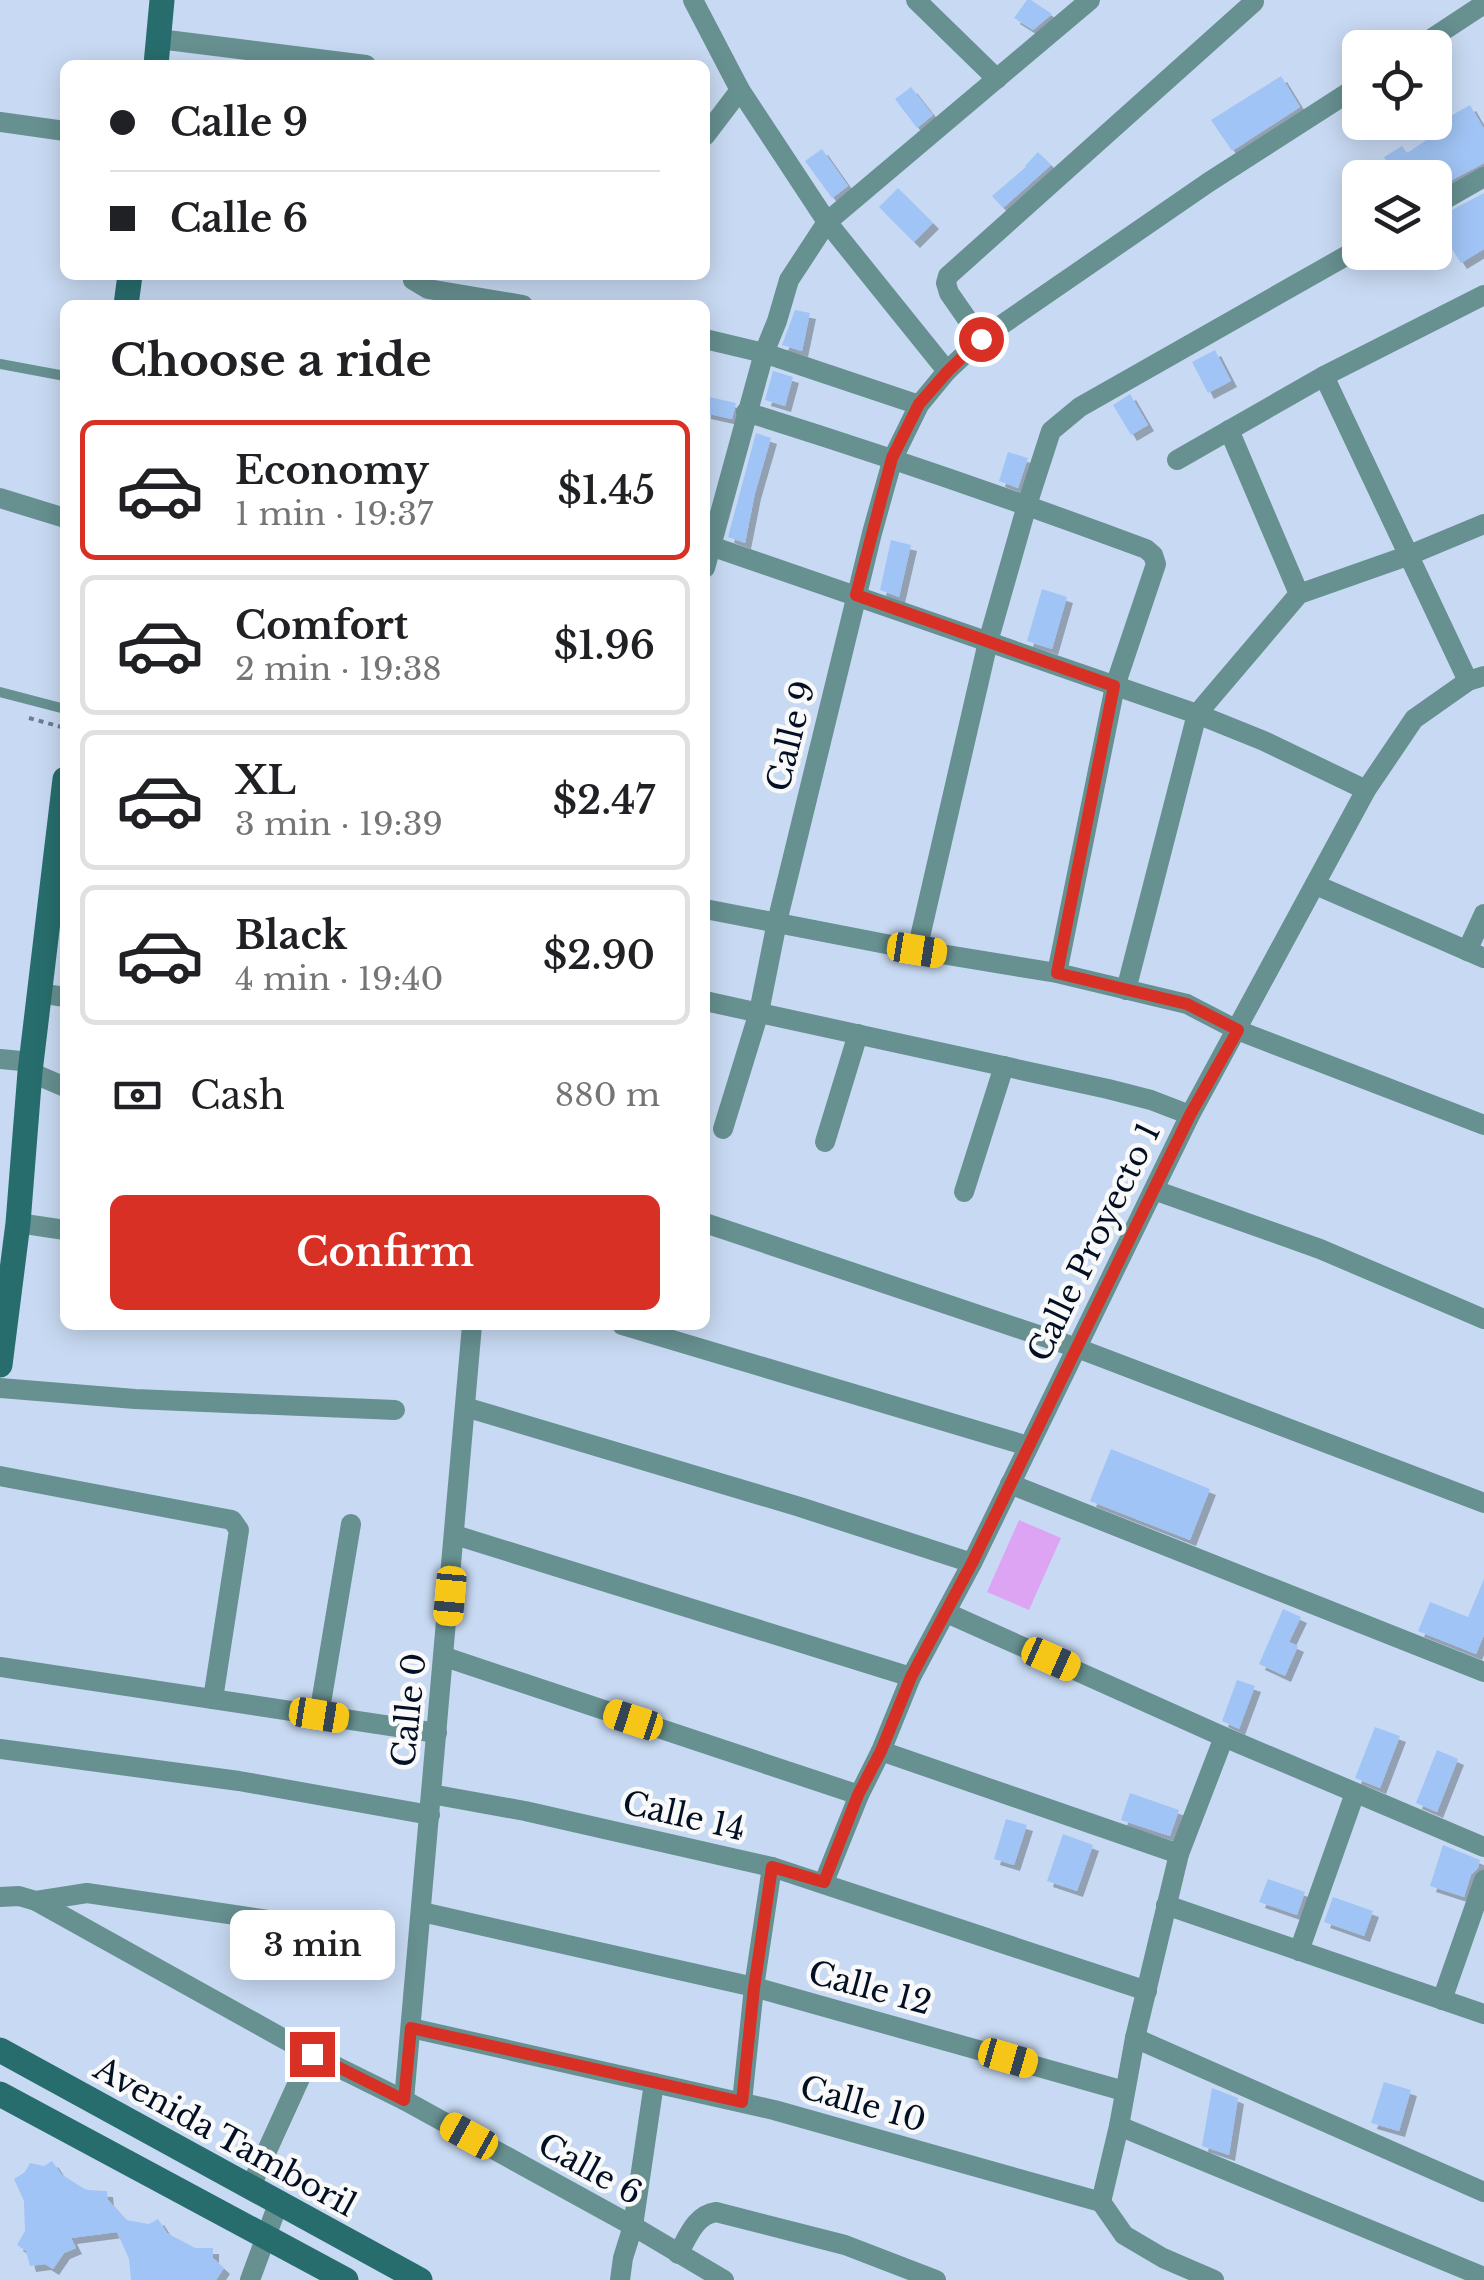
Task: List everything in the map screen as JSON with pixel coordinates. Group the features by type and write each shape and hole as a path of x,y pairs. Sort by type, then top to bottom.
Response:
{"main road":[{"path":"158,52 162,0"},
{"path":"0,1366 18,1223 31,1067 52,995 59,888"},
{"name":"Avenida Tamboril","path":"0,2050 420,2280"},
{"name":"Avenida Tamboril","path":"0,2094 346,2280"}],"street":[{"path":"694,0 740,90 827,222 948,371"},
{"path":"916,0 997,78"},
{"path":"710,537 764,353 790,280 827,222 1090,0"},
{"path":"981,339 949,292 948,276 1254,2"},
{"path":"1444,30 1484,4"},
{"path":"158,52 286,60"},
{"path":"710,129 740,90"},
{"name":"Calle 9","path":"724,1129 760,1012 777,922 892,458 919,404 981,339 1342,96"},
{"path":"0,122 60,129"},
{"path":"1452,194 1484,176"},
{"path":"917,950 988,642 1051,431 1080,407 1342,258"},
{"path":"415,280 428,290 471,300"},
{"path":"1178,460 1324,376 1484,295"},
{"path":"710,340 764,353 919,404"},
{"path":"1324,376 1407,556 1476,679"},
{"path":"746,412 1027,505 1146,549 1152,555 1156,564 1114,686 1057,973"},
{"path":"1230,430 1299,594"},
{"path":"0,498 60,516"},
{"path":"1126,990 1198,714 1299,594 1484,524"},
{"path":"710,545 1198,714 1366,790"},
{"name":"Calle Proyecto 1","path":"824,1882 911,1677 972,1563 1190,1115 1366,790 1414,719 1476,679"},
{"path":"1316,885 1475,955 1484,914"},
{"path":"710,910 1057,973 1187,1004 1238,1030 1484,1125"},
{"path":"710,1002 1151,1100 1190,1115"},
{"path":"825,1142 858,1034"},
{"path":"0,1059 31,1067 60,1084"},
{"path":"964,1192 1004,1066"},
{"path":"1154,1190 1320,1249 1484,1319"},
{"path":"18,1223 60,1229"},
{"path":"710,1225 1077,1348 1484,1503"},
{"name":"Calle 0","path":"404,2100 472,1330"},
{"path":"639,1330 1028,1446"},
{"path":"0,1388 135,1399 395,1410"},
{"path":"465,1407 972,1563"},
{"path":"0,1476 232,1520 237,1525 213,1699"},
{"path":"1010,1484 1484,1672"},
{"path":"319,1715 351,1524"},
{"path":"454,1535 911,1677"},
{"path":"947,1612 1224,1737 1484,1847"},
{"path":"444,1657 858,1795"},
{"path":"0,1666 436,1732"},
{"path":"1214,2280 1163,2258 1124,2235 1100,2202 1179,1854 1224,1737"},
{"name":"Calle 14","path":"0,1748 430,1805 525,1811 772,1867 1146,1990"},
{"path":"881,1751 1179,1854"},
{"path":"1299,1950 1355,1792"},
{"path":"742,2102 772,1867"},
{"path":"1442,2000 1484,1880"},
{"path":"36,1902 87,1893 308,1926"},
{"name":"Calle 6","path":"0,1897 18,1896 36,1902 312,2054 404,2100 724,2280"},
{"path":"1166,1905 1484,2014"},
{"name":"Calle 12","path":"422,1912 754,1988 1124,2090"},
{"name":"Calle 10","path":"411,2028 742,2102 1100,2202"},
{"path":"1135,2038 1484,2192"},
{"path":"250,2188 312,2054"},
{"path":"620,2280 654,2082"},
{"path":"1118,2126 1484,2277"},
{"path":"250,2280 278,2204"},
{"path":"678,2254 700,2219 716,2212 845,2245 936,2280"}],"lane":[{"path":"0,364 60,375"},
{"path":"0,692 60,708"}],"shaded area":[{"path":"1019,1520 1061,1538 1029,1610 987,1592"}],"building":[{"path":"1027,0 1052,14 1033,30 1014,18"},
{"path":"1281,76 1300,107 1232,151 1211,120"},
{"path":"911,87 933,115 917,128 895,99"},
{"path":"1470,105 1484,129 1484,163 1452,180 1452,160 1386,160 1384,157 1402,146 1407,153 1427,140 1452,140 1452,115"},
{"path":"822,149 848,186 832,198 805,161"},
{"path":"1038,152 1051,165 1003,208 992,196"},
{"path":"898,188 933,223 914,242 879,207"},
{"path":"1484,193 1484,249 1461,263 1452,249 1452,210"},
{"path":"795,310 810,313 802,351 782,345"},
{"path":"1215,350 1231,381 1208,393 1192,362"},
{"path":"773,371 793,377 785,406 765,400"},
{"path":"1130,394 1148,425 1131,435 1113,405"},
{"path":"710,397 736,403 732,419 710,414"},
{"path":"756,433 771,438 745,543 728,537"},
{"path":"1008,452 1028,458 1018,488 999,481"},
{"path":"891,540 911,545 899,597 880,590"},
{"path":"1042,589 1067,597 1052,649 1027,641"},
{"path":"1111,1449 1210,1489 1190,1540 1090,1501"},
{"path":"1484,1579 1484,1635 1476,1654 1418,1631 1430,1602 1468,1617"},
{"path":"1283,1609 1301,1617 1289,1642 1298,1646 1285,1676 1259,1664"},
{"path":"1237,1680 1255,1686 1239,1729 1222,1721"},
{"path":"1375,1727 1400,1736 1380,1788 1355,1778"},
{"path":"1437,1750 1458,1759 1437,1812 1416,1803"},
{"path":"1130,1793 1179,1810 1170,1836 1121,1820"},
{"path":"1006,1819 1027,1825 1014,1865 994,1859"},
{"path":"1063,1834 1093,1845 1077,1891 1047,1881"},
{"path":"1443,1845 1480,1860 1464,1897 1430,1886"},
{"path":"1268,1879 1305,1892 1297,1915 1259,1902"},
{"path":"1333,1897 1373,1911 1364,1936 1324,1922"},
{"path":"1384,2082 1411,2090 1399,2131 1371,2123"},
{"path":"1212,2088 1238,2098 1229,2155 1202,2146"},
{"path":"52,2161 61,2174 83,2188 107,2191 108,2200 126,2220 149,2224 158,2219 167,2233 195,2248 213,2248 213,2258 224,2268 216,2280 131,2280 129,2259 117,2232 71,2238 76,2248 64,2253 53,2269 45,2264 30,2266 26,2251 17,2245 25,2231 24,2201 14,2179 30,2163 44,2166"}],"route":[{"path":"312,2054 404,2100 411,2028 742,2102 772,1867 824,1882 911,1677 972,1563 1190,1115 1238,1030 1187,1004 1057,973 1114,686 856,595 892,458 919,404 981,339"}]}
